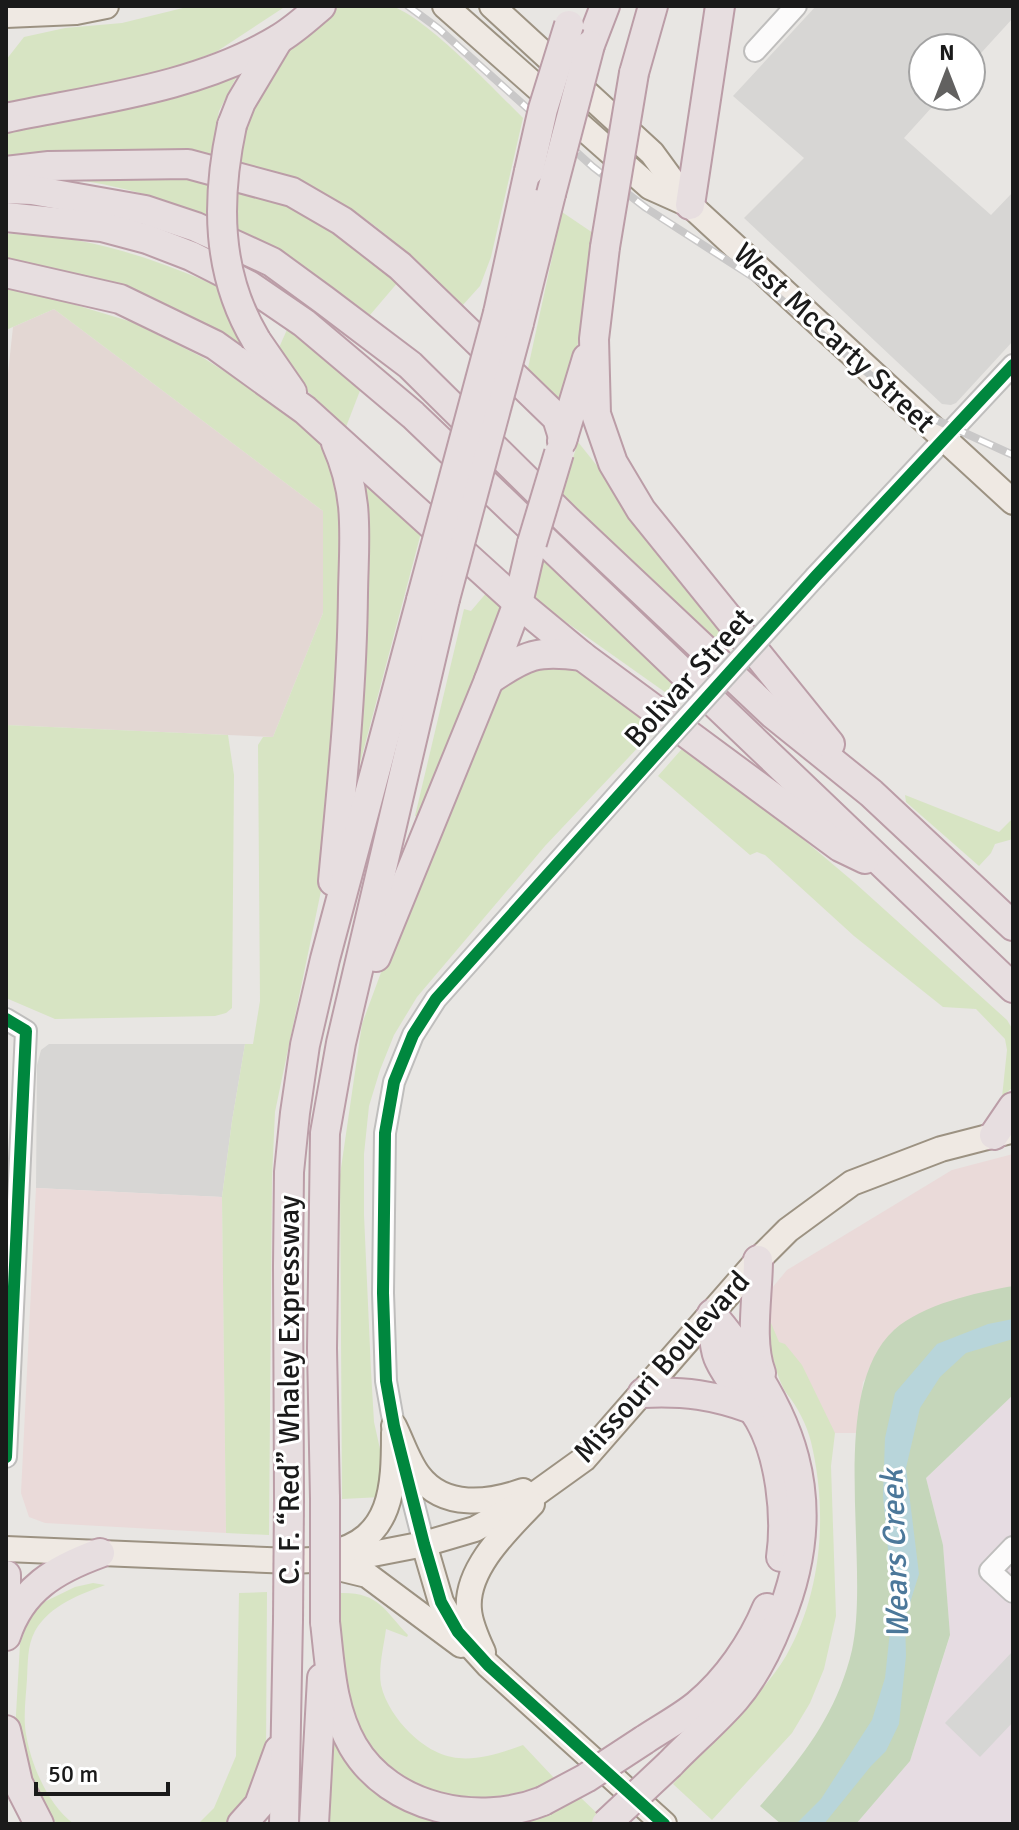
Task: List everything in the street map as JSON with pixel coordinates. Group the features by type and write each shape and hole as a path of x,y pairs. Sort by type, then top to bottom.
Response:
{"highway":[{"path":"325,959 433,600 508,318 551,194 590,45 605,6"},
{"path":"653,6 634,73 605,247 594,339 596,414 613,463 641,510 871,793"},
{"path":"690,205 720,6"},
{"path":"6,118 183,80 278,39 318,9"},
{"path":"508,318 529,171 543,109 572,15"},
{"path":"278,39 241,102 232,125 221,192 224,261 241,314 305,410"},
{"path":"6,171 49,166 188,164 292,192 342,221 400,266 557,418 561,445"},
{"path":"6,189 32,190 145,210 196,227 272,262 410,365 569,522 773,714 871,793 1013,926"},
{"path":"6,217 102,227 147,239 191,256 250,286 304,323 413,415 897,876 1010,988"},
{"path":"6,273 120,299 215,345 305,410 518,603 582,656 840,847 897,876"},
{"path":"341,1043 518,603 532,543 594,339"},
{"path":"325,959 353,665 353,496 350,475 332,435"},
{"path":"341,1043 433,600"},
{"path":"489,680 531,654 582,656"},
{"name":"C. F. “Red” Whaley Expressway","path":"284,1824 289,1499 289,1172 305,1045 325,959"},
{"name":"C. F. “Red” Whaley Expressway","path":"314,1824 325,1622 322,1305 325,1133 341,1043"},
{"path":"1007,1133 1013,1107"},
{"path":"325,1622 333,1691 353,1746 385,1783 428,1805 454,1810 526,1808 586,1778 697,1704 723,1679 744,1652 776,1586 782,1549 778,1469 759,1397 754,1325 758,1301 758,1260"},
{"path":"606,1824 736,1698 765,1655 791,1592 801,1540 801,1499 791,1441 759,1397 718,1357 712,1314"},
{"path":"643,1393 759,1397"},
{"path":"6,1636 13,1616 44,1581 63,1567 100,1553"},
{"path":"6,1575 6,1600"},
{"path":"242,1824 259,1805 287,1727"},
{"path":"6,1730 18,1783 39,1824"}],"main road":[{"path":"6,15 76,12 106,6"},
{"name":"West McCarty Street","path":"445,6 650,187 690,205"},
{"name":"West McCarty Street","path":"492,6 652,153 690,205 1013,502"},
{"name":"Missouri Boulevard","path":"6,1549 292,1561 352,1558 424,1544 475,1529 527,1500 584,1459 758,1260 788,1230 852,1183 941,1149 1007,1133"},
{"path":"394,1426 418,1475 427,1486 448,1497 472,1501 493,1499 556,1480"},
{"path":"292,1561 342,1550 368,1533 381,1519 389,1504 393,1480 394,1426"},
{"path":"488,1665 469,1610 469,1589 487,1555 556,1480"},
{"path":"424,1544 441,1602 458,1632 488,1665"},
{"path":"292,1561 342,1567 367,1575 488,1665 664,1824"}],"street":[{"path":"755,51 796,6"},
{"name":"Bolivar Street","path":"424,1544 394,1426 386,1381 383,1306 385,1133 394,1082 413,1035 436,999 655,753 1013,365"},
{"path":"6,1019 26,1031 6,1457"},
{"path":"1013,1547 990,1571 1013,1592"}],"shaded area":[{"path":"816,6 1013,6 1013,18 987,46 987,32 907,32 907,112 928,112 904,138 991,215 1013,192 1013,341 956,403 942,404 744,218 804,158 733,96"},
{"path":"54,309 323,511 323,613 273,737 6,725 6,392 13,327"},
{"path":"49,1044 245,1044 222,1197 36,1188 37,1065 41,1050"},
{"path":"1013,1154 1013,1286 960,1300 911,1318 863,1382 857,1433 835,1433 765,1324 772,1288 787,1270 952,1170"},
{"path":"36,1188 222,1197 226,1533 45,1523 29,1517 21,1493"},
{"path":"1013,1395 1013,1824 856,1824 910,1761 950,1636 943,1545 926,1478"},
{"path":"1013,1651 1013,1722 980,1757 945,1723"}],"green space":[{"path":"383,5 404,12 439,37 523,118 491,257 480,286 462,306 398,245 343,204 308,187 236,161 253,101 291,45 333,6"},
{"path":"191,6 286,6 216,52 169,69 6,104 6,60 24,37 65,28 122,23"},
{"path":"241,68 219,111 211,155 108,151 6,157 6,129"},
{"path":"199,175 312,213 399,281 370,315 301,267 234,228 161,199 79,180"},
{"path":"562,212 593,233 574,372 561,404 528,368"},
{"path":"6,234 62,238 116,249 221,288 250,358 6,263"},
{"path":"6,288 36,293 132,322 202,357 258,393 316,437 334,461 342,485 345,588 327,846 321,891 275,1112 269,1535 226,1533 222,1197 245,1044 253,1044 260,1001 258,745 263,737 273,737 323,613 323,511 54,309 6,330"},
{"path":"289,325 361,388 346,427 301,385 278,350"},
{"path":"578,442 737,641 727,652 561,495"},
{"path":"367,476 421,533 354,786 363,484"},
{"path":"542,555 685,695 679,702 532,598"},
{"path":"488,591 503,605 420,818 415,816 464,609 471,611"},
{"path":"567,659 662,722 545,846 417,997 394,1035 369,1106 364,1154 371,1371 374,1422 382,1458 382,1497 342,1499 340,1175 362,1024 400,921 500,680"},
{"path":"6,725 228,735 234,775 232,1008 226,1013 215,1016 55,1019 6,998"},
{"path":"688,742 855,883 1007,1020 1013,1030 1013,1087 1002,1097 1007,1050 1005,1039 976,1009 943,1007 854,936 765,855 757,852 750,855 658,776"},
{"path":"905,795 999,832 1013,818 1013,839 995,844 979,866 906,802"},
{"path":"1013,1286 1013,1395 926,1478 943,1545 950,1635 910,1761 856,1824 781,1824 760,1806 816,1734 837,1695 852,1650 857,1572 856,1436 861,1394 873,1358 894,1330 919,1313 966,1296"},
{"path":"771,1323 779,1342 785,1344 802,1365 835,1433 831,1466 836,1616 824,1669 810,1703 792,1733 712,1820 673,1784 748,1705 786,1656 807,1606 818,1552 819,1496 811,1442 777,1370 765,1324"},
{"path":"93,1583 105,1585 66,1602 49,1614 35,1631 29,1649 25,1714 28,1746 49,1795 74,1824 57,1824 33,1792 15,1732 20,1644 28,1622 40,1604 75,1587"},
{"path":"267,1592 266,1757 240,1810 225,1824 198,1824 214,1808 236,1756 239,1593"},
{"path":"340,1593 372,1599 408,1635 386,1629 380,1678 388,1705 409,1732 423,1744 450,1757 477,1758 523,1745 555,1779 523,1791 490,1797 459,1797 430,1790 403,1777 380,1757 361,1731 348,1698 341,1646"},
{"path":"333,1732 419,1813 579,1796 601,1817 594,1824 328,1824"}],"water":[{"name":"Wears Creek","path":"1013,1319 1013,1339 966,1353 940,1377 920,1408 906,1468 919,1574 905,1619 906,1656 899,1724 886,1751 824,1824 796,1824 821,1799 872,1720 885,1678 893,1603 883,1496 885,1438 895,1393 937,1344 988,1324"}],"railway":[{"path":"408,6 439,29 593,167 646,208 759,281 908,407 1013,455"}],"cycle path":[{"path":"664,1824 488,1665 458,1632 441,1602 394,1426 386,1381 383,1293 385,1133 394,1082 413,1035 436,999 816,576 1013,365"},
{"path":"6,1019 26,1031 6,1457"}]}
